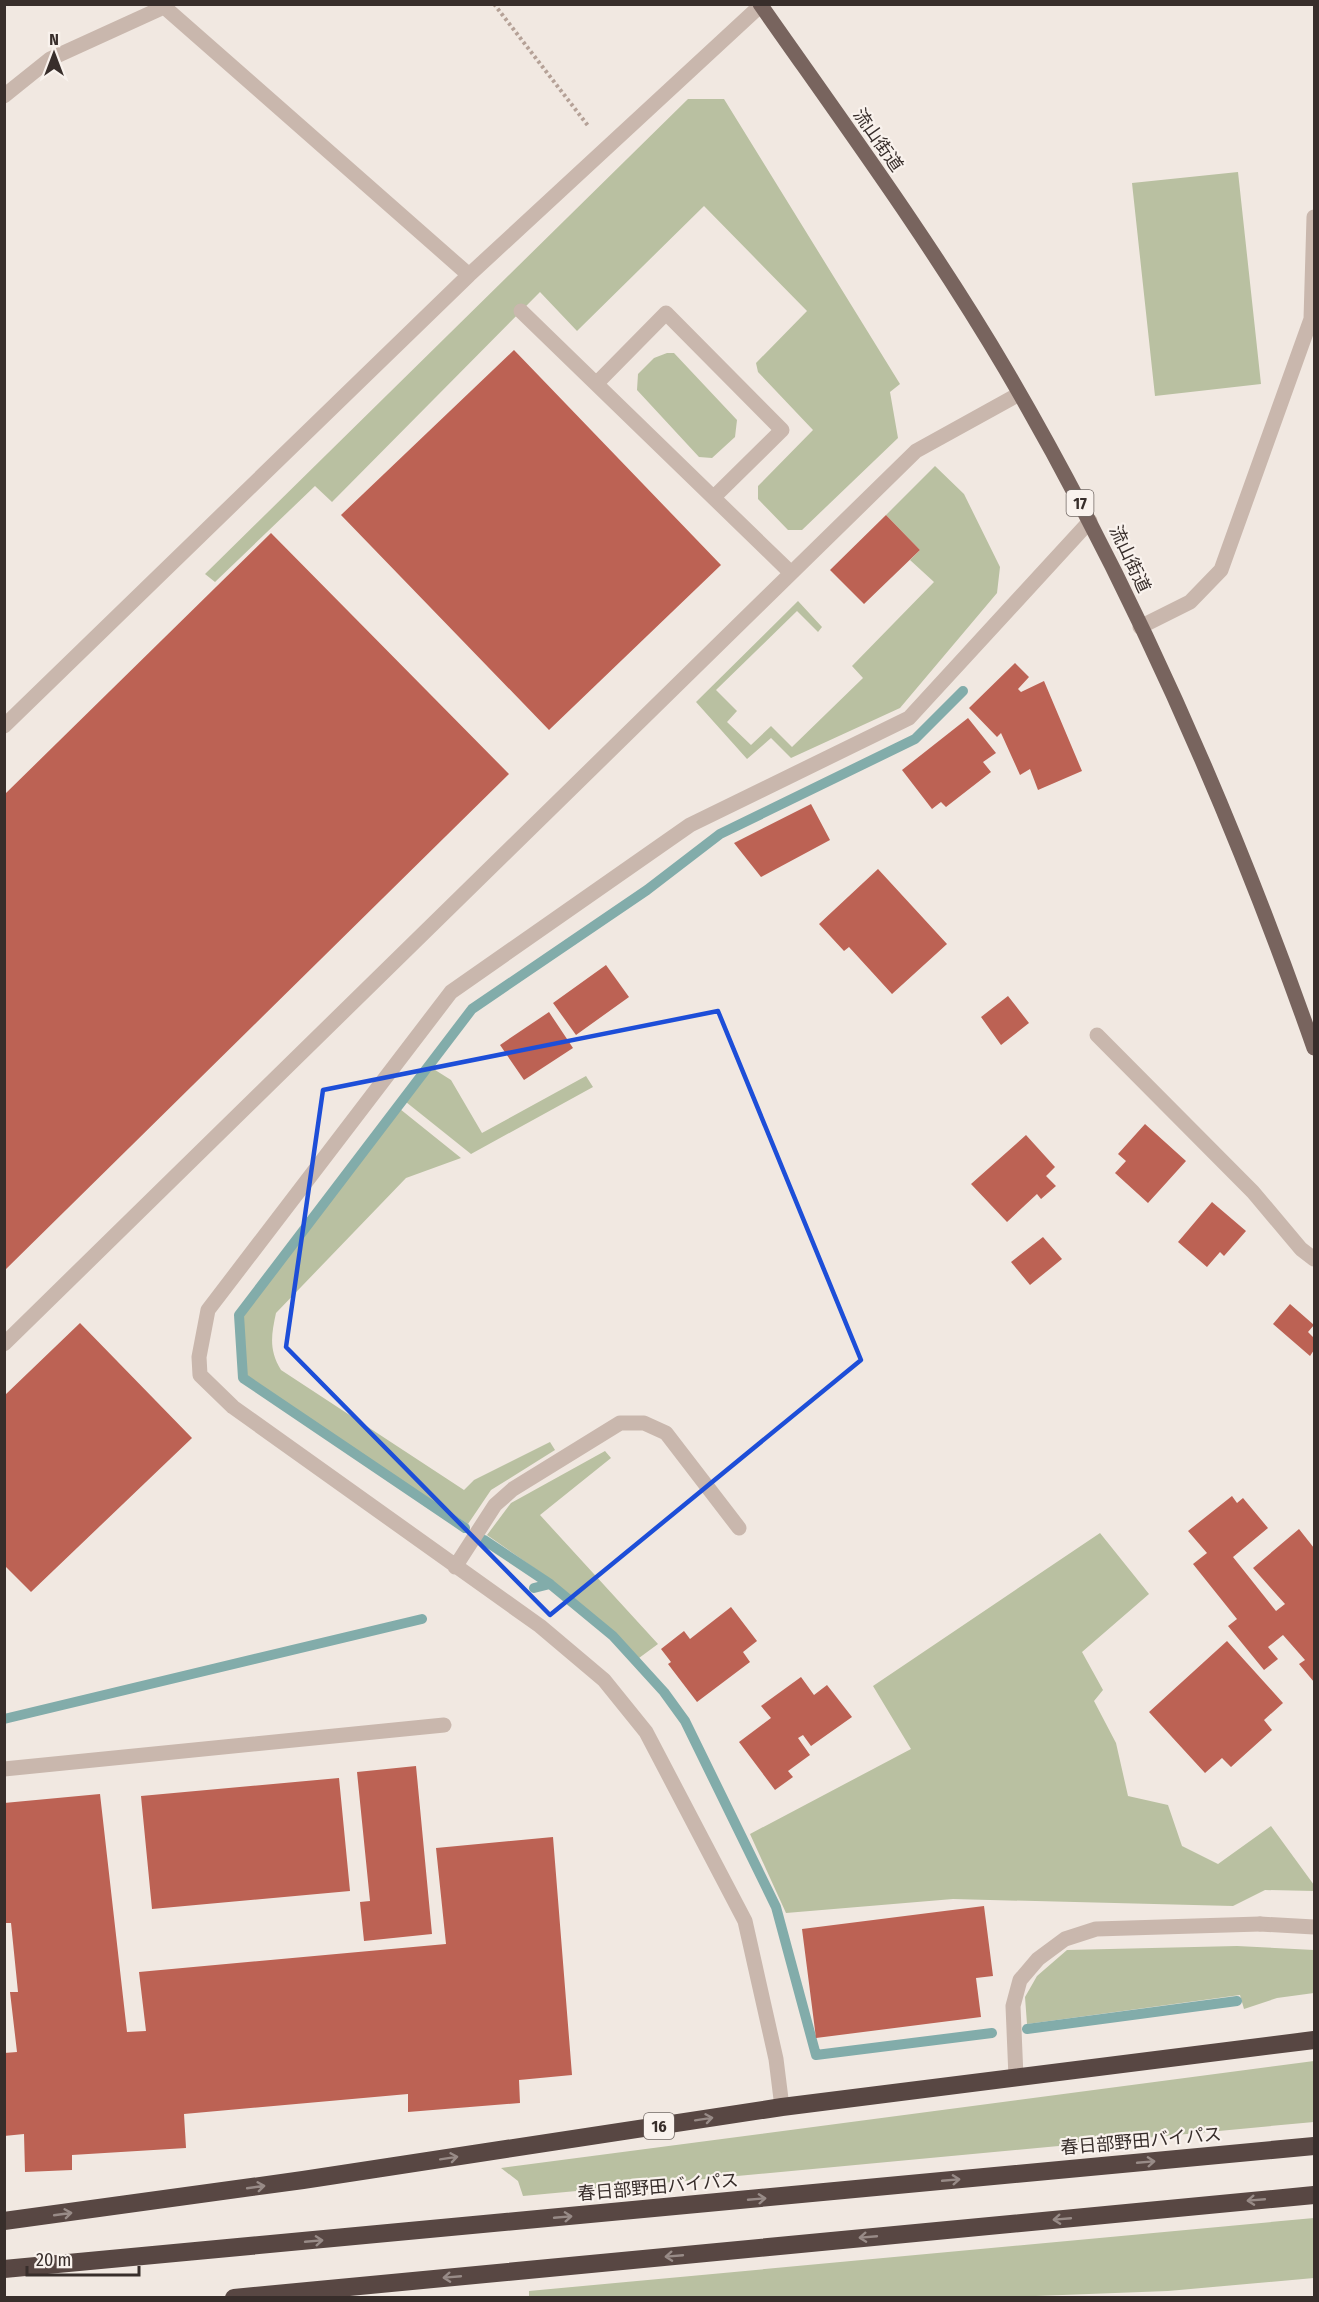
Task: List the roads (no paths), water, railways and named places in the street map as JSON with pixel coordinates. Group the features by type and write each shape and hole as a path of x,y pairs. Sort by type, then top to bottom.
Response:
{"highway":[{"name":"16","path":"4,2221 303,2180 782,2107 1314,2040"},
{"name":"春日部野田バイパス","path":"4,2269 1314,2146"},
{"path":"234,2298 1314,2195"}],"main road":[{"name":"流山街道","path":"760,5 917,230 1019,394 1090,521 1216,795 1314,1048"}],"street":[{"path":"4,726 469,275 760,5"},
{"path":"4,96 50,59 163,6 469,275"},
{"path":"1140,627 1190,602 1221,570 1311,319 1314,218"},
{"path":"521,311 715,496 790,572"},
{"path":"596,384 666,313 782,430 715,496"},
{"path":"4,1344 916,451 1019,394"},
{"path":"782,2107 776,2059 745,1921 646,1732 604,1680 540,1626 233,1407 200,1375 199,1357 208,1310 451,992 690,825 909,718 1090,521"},
{"path":"1097,1035 1253,1192 1301,1249 1314,1259"},
{"path":"455,1567 495,1505 513,1489 620,1423 644,1423 666,1433 739,1528"},
{"path":"4,1769 444,1725"},
{"path":"1016,2077 1013,2006 1020,1980 1038,1959 1065,1939 1096,1929 1260,1924 1314,1927"}],"waterway":[{"path":"465,1528 243,1378 239,1315 472,1009 647,890 720,834 915,739 963,691"},
{"path":"484,1540 550,1584"},
{"path":"534,1588 550,1584 613,1636 664,1692 685,1721 776,1907 816,2055 992,2033"},
{"path":"4,1719 422,1619"},
{"path":"1027,2029 1237,2001"}]}
